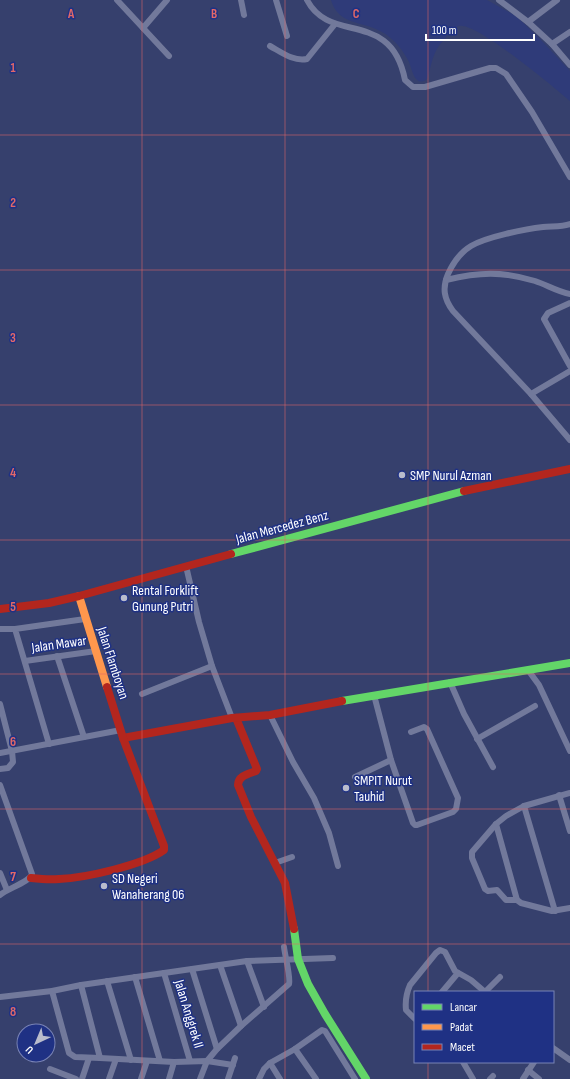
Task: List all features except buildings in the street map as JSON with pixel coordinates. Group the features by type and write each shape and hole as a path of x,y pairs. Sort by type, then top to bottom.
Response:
{"street":[{"path":"117,0 169,56"},
{"path":"143,28 167,0"},
{"path":"241,0 244,15"},
{"path":"276,0 287,36"},
{"path":"307,0 317,14 334,24 371,33 386,43 398,58 402,67 404,80 413,87 425,87 483,69 496,68 502,71 506,74 532,112 570,177"},
{"path":"502,0 552,44 570,65"},
{"path":"528,22 556,0"},
{"path":"270,46 294,58 303,60 307,59 334,24"},
{"path":"552,44 570,32"},
{"path":"570,224 530,229 472,245 461,254 455,262 446,280 444,289 445,298 453,311 531,394 570,440"},
{"path":"446,280 480,273 502,274 536,281 570,294"},
{"path":"570,303 548,313 544,319 570,366"},
{"path":"531,394 570,371"},
{"name":"Jalan Mercedez Benz","path":"0,609 49,603 79,596 462,491 570,470"},
{"path":"186,566 199,622 212,666 257,768 256,771 241,777 238,781 238,785 251,817 285,883 293,921 298,959 308,984 366,1079"},
{"name":"Jalan Flamboyan","path":"31,878 45,880 62,879 119,868 140,863 161,854 164,850 164,846 122,734 79,596"},
{"path":"0,629 15,629 85,618"},
{"path":"15,629 48,744"},
{"name":"Jalan Mawar","path":"25,661 96,651"},
{"path":"57,656 84,737"},
{"path":"0,753 84,737 122,734 234,718 270,715 374,694 570,663"},
{"path":"142,694 212,666"},
{"path":"528,670 539,685 570,752"},
{"path":"450,682 464,714 493,767"},
{"path":"374,694 391,760 415,825 453,812 456,809 458,798 427,729 424,727 411,732"},
{"path":"0,704 12,751 13,762 8,768 0,769"},
{"path":"477,739 535,706"},
{"path":"270,715 293,762 314,798 329,833 338,866"},
{"path":"355,777 391,760"},
{"path":"0,785 32,874 31,878 0,895"},
{"path":"570,793 524,806 506,816 496,824 472,854 472,858 485,889 488,891 497,890 506,900 517,900 521,903 555,911 570,908"},
{"path":"559,795 570,831"},
{"path":"524,806 555,911"},
{"path":"496,824 517,900"},
{"path":"275,863 292,857"},
{"path":"0,873 7,890"},
{"path":"200,1079 207,1061 217,1049 290,982 284,947"},
{"path":"414,1018 406,1010 405,998 410,985 440,950 445,952 453,968 458,973 471,980 482,991 500,977"},
{"path":"0,997 52,991 81,985 247,961 333,958"},
{"path":"247,961 264,1007"},
{"path":"220,965 241,1026"},
{"path":"192,969 217,1049"},
{"name":"Jalan Anggrek II","path":"164,973 190,1061"},
{"path":"443,991 458,973"},
{"path":"135,977 160,1061"},
{"path":"107,982 130,1060"},
{"path":"81,985 100,1058"},
{"path":"52,991 69,1053 75,1058 116,1058 174,1062 207,1061 233,1066"},
{"path":"259,1079 264,1069 270,1063 295,1049 322,1030 325,1032 355,1079"},
{"path":"295,1049 316,1079"},
{"path":"554,1049 570,1060"},
{"path":"82,1079 89,1058"},
{"path":"109,1079 116,1058"},
{"path":"228,1079 235,1058"},
{"path":"141,1079 148,1061"},
{"path":"169,1079 174,1062"},
{"path":"270,1063 280,1079"},
{"path":"464,1063 473,1079"},
{"path":"523,1079 533,1063"},
{"path":"50,1069 76,1079"},
{"path":"528,1070 539,1079"}],"water":[{"path":"331,0 487,0 516,16 570,71 570,101 533,70 497,44 468,27 459,26 451,32 438,47 427,79 419,81 414,76 405,55 393,40 380,31 345,18 334,8"}],"traffic: fast":[{"path":"231,554 464,491"},
{"path":"342,701 570,663"},
{"path":"294,929 298,959 308,984 366,1079"}],"traffic: slow":[{"path":"79,596 107,687"}],"traffic: jam":[{"path":"464,491 570,469"},
{"path":"0,609 49,603 79,596 231,554"},
{"path":"31,878 70,878 113,870 155,856 164,850 164,846 123,738 107,687"},
{"path":"123,738 232,718 270,715 342,701"},
{"path":"236,718 257,769 256,771 242,777 238,782 238,785 251,817 285,883 294,929"}],"place":[{"name":"SMP Nurul Azman","path":"402,475"},
{"name":"Rental Forklift Gunung Putri","path":"124,598"},
{"name":"SMPIT Nurut Tauhid","path":"346,788"},
{"name":"SD Negeri Wanaherang 06","path":"104,886"}]}
